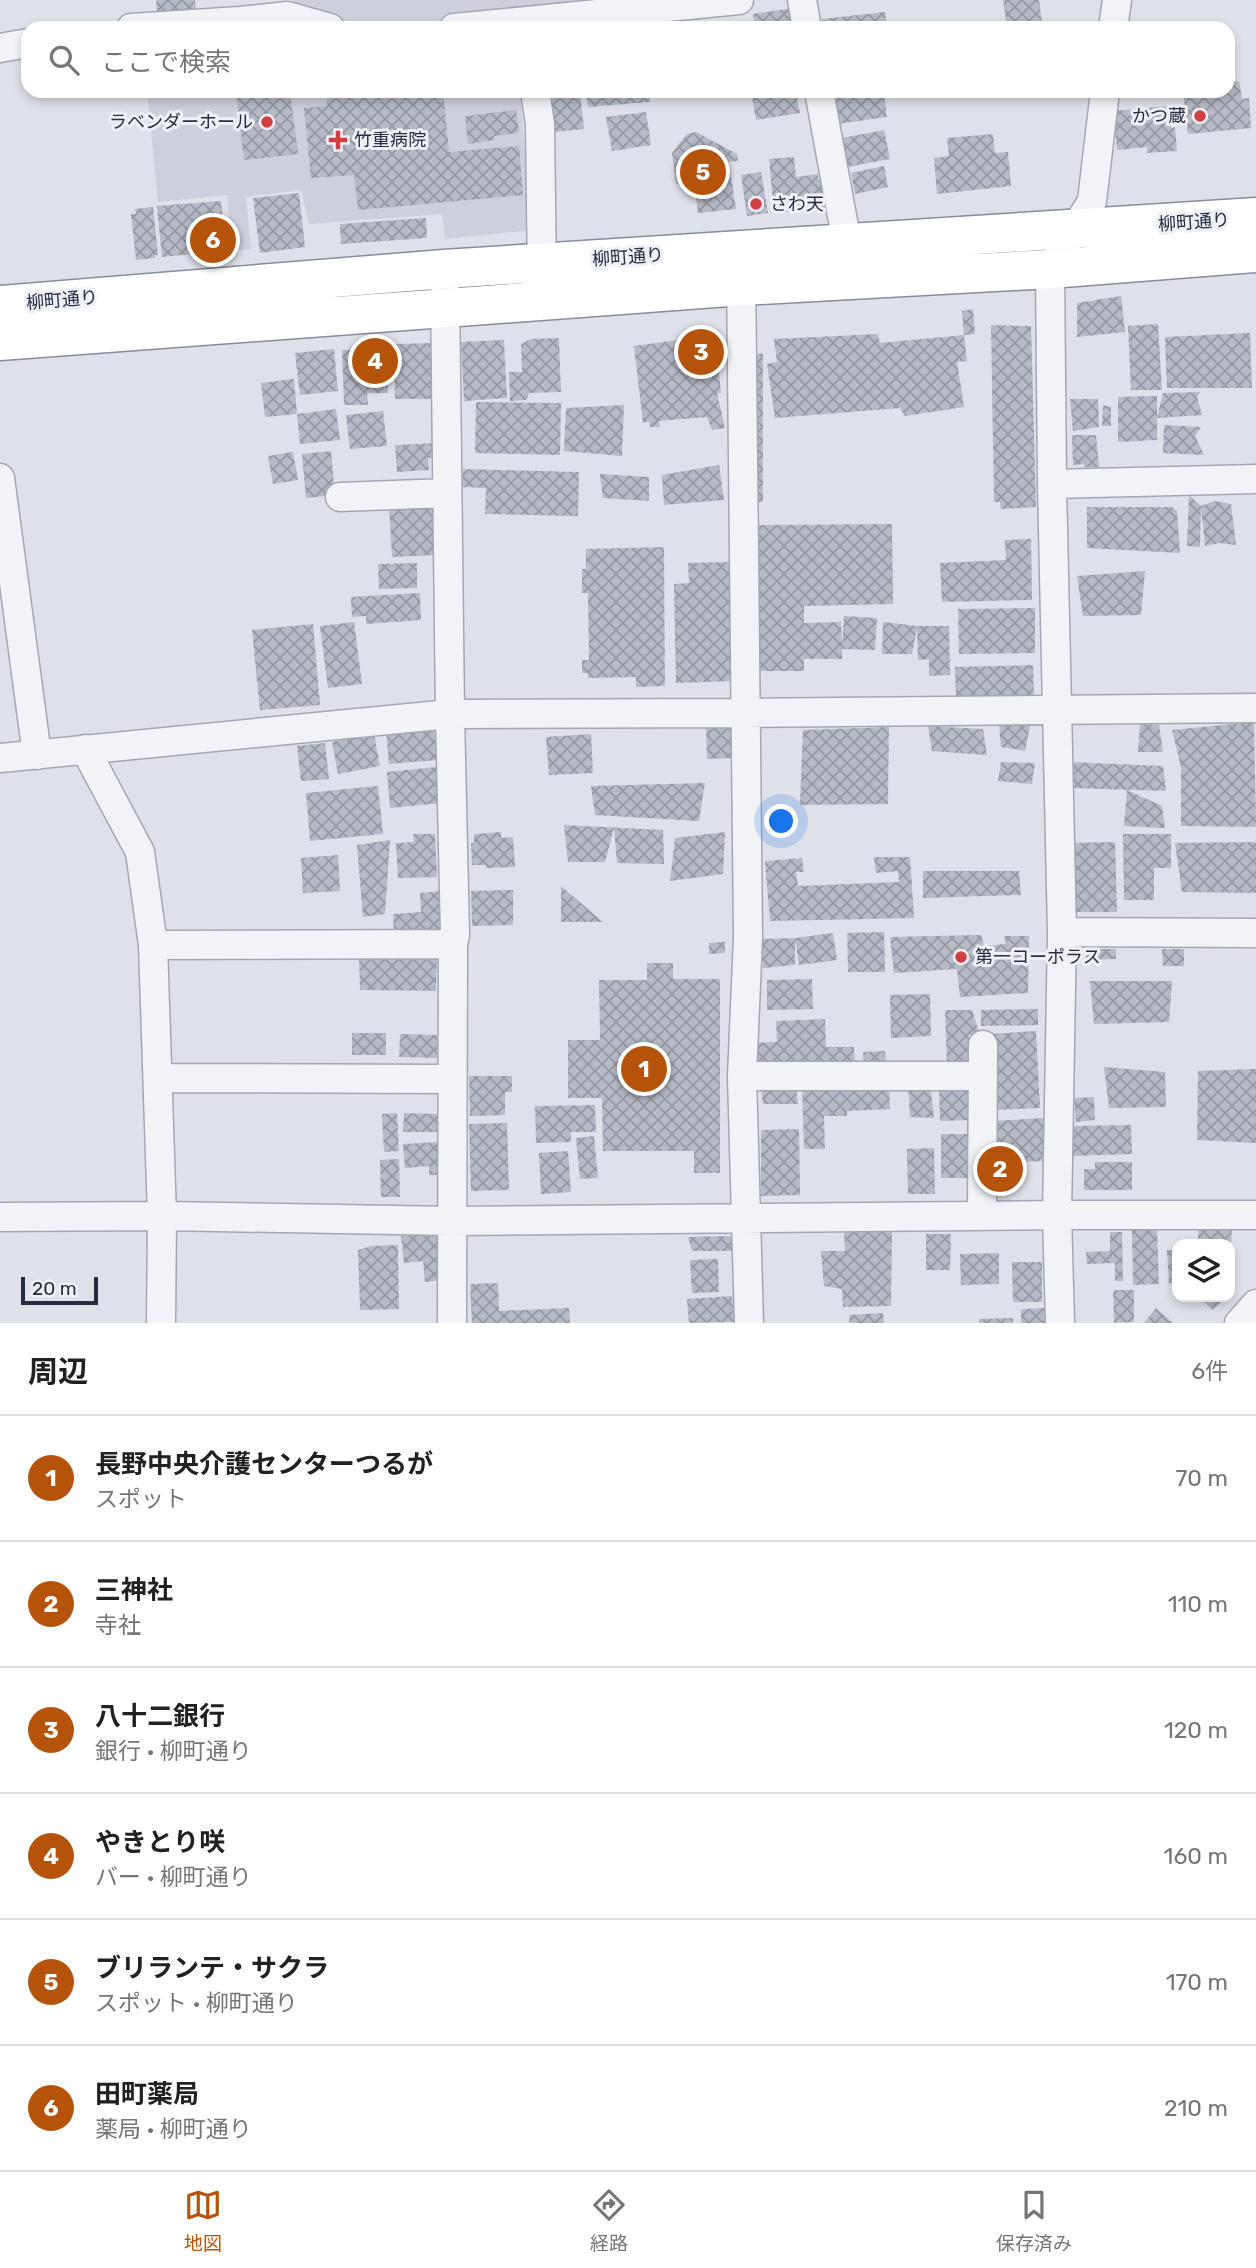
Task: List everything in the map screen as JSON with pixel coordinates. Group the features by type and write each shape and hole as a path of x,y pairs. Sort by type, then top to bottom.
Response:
{"highway":[{"name":"柳町通り","path":"0,305 444,269 1256,217"},
{"name":"柳町通り","path":"0,341 742,286 1050,269 1256,253"}],"street":[{"path":"560,21 739,0"},
{"path":"802,0 806,21"},
{"path":"1114,21 1117,0"},
{"path":"240,21 285,8 314,21"},
{"path":"0,48 21,44"},
{"path":"536,98 540,124 541,263 544,301"},
{"path":"820,98 847,243"},
{"path":"1059,1323 1057,1215 1062,932 1050,269 1092,201 1104,98"},
{"path":"740,249 748,937 742,1076 749,1323"},
{"path":"444,269 455,935 452,1323"},
{"path":"0,478 37,755"},
{"path":"1052,484 1256,479"},
{"path":"341,497 447,493"},
{"path":"0,758 450,714 1256,708"},
{"path":"85,749 141,852 153,945 162,1216 161,1323"},
{"path":"1062,932 1256,933"},
{"path":"153,945 453,944"},
{"path":"982,1216 983,1045"},
{"path":"742,1076 983,1076"},
{"path":"158,1079 452,1079"},
{"path":"0,1217 162,1216 451,1221 1256,1215"},
{"path":"1239,1323 1256,1304"}],"shaded area":[{"path":"292,0 674,0 434,21 335,21 299,8"},
{"name":"竹重病院","path":"148,98 521,98 531,230 445,239 442,214 309,224 301,190 246,197 251,249 232,251 227,195 158,202"}],"building":[{"path":"156,0 195,0 196,10 157,12"},
{"path":"1003,0 1039,0 1042,21 1006,21"},
{"path":"793,8 795,21 754,21 753,14"},
{"path":"885,12 886,21 822,21"},
{"path":"1239,81 1242,99 1249,98 1251,128 1188,134 1184,98 1235,98 1235,82"},
{"name":"ラベンダーホール","path":"237,98 291,98 298,154 244,160"},
{"path":"326,98 444,98 449,152 519,146 523,195 358,210 354,175 311,178 304,108 327,106"},
{"path":"550,98 581,98 584,129 554,132"},
{"path":"587,98 650,98 650,102 588,107"},
{"path":"752,98 797,98 800,113 756,120"},
{"path":"833,98 885,98 887,117 837,124"},
{"path":"1169,106 1171,128 1175,127 1177,151 1147,153 1147,147 1117,150 1113,111"},
{"path":"516,110 519,133 494,136 494,140 468,144 465,116"},
{"path":"646,112 651,145 612,151 606,117"},
{"path":"884,130 890,159 847,167 842,138"},
{"path":"696,132 737,154 738,161 729,162 736,209 698,213 694,182 676,184 672,153 687,134"},
{"path":"993,134 995,153 1008,152 1011,186 937,194 934,158 949,156 947,138"},
{"path":"794,157 796,177 818,174 818,179 827,178 830,208 774,213 769,159"},
{"path":"884,166 888,187 855,194 851,173"},
{"path":"761,172 768,213 747,216 741,175"},
{"path":"299,193 305,247 260,253 253,198"},
{"path":"221,201 226,251 162,257 157,206"},
{"path":"153,207 158,255 155,255 155,258 136,260 131,214 136,214 135,209"},
{"path":"426,218 427,238 341,244 340,224"},
{"path":"1121,296 1125,332 1077,337 1077,303"},
{"path":"973,309 975,334 964,335 962,311"},
{"path":"1158,324 1162,390 1131,390 1128,326"},
{"path":"991,325 1031,326 1036,507 1001,509 1000,502 994,502"},
{"path":"1250,333 1252,388 1167,388 1165,337"},
{"path":"878,334 880,343 964,335 967,361 957,362 964,407 905,416 900,408 775,418 767,364 777,362 774,339"},
{"path":"715,335 721,393 717,393 725,428 712,430 707,417 659,421 660,427 650,427 649,421 643,423 634,346"},
{"path":"559,338 561,392 529,393 526,400 510,401 509,372 522,372 521,344 531,339"},
{"path":"504,340 507,398 464,401 461,342"},
{"path":"432,343 432,399 395,399 394,344"},
{"path":"334,349 338,391 300,395 295,353"},
{"path":"386,349 388,393 367,393 368,405 344,405 342,350"},
{"path":"763,353 763,502 756,502 755,355"},
{"path":"294,379 297,414 265,417 261,383"},
{"path":"1200,392 1197,397 1202,415 1157,418 1163,393"},
{"path":"1157,396 1157,440 1118,442 1118,397"},
{"path":"1070,399 1098,399 1099,427 1073,431"},
{"path":"476,402 561,403 560,455 475,453"},
{"path":"624,405 622,456 564,451 566,408"},
{"path":"1103,405 1111,407 1111,426 1102,426"},
{"path":"336,409 340,440 300,444 297,414"},
{"path":"383,411 387,446 350,449 346,415"},
{"path":"1164,425 1201,427 1195,436 1204,455 1163,453"},
{"path":"1072,435 1096,435 1099,467 1073,465"},
{"path":"438,443 439,457 428,458 429,470 397,472 395,445"},
{"path":"331,451 335,495 306,498 302,454"},
{"path":"293,452 298,480 273,484 268,456"},
{"path":"719,465 724,500 664,505 662,475"},
{"path":"463,469 579,472 578,516 485,514 486,488 462,487"},
{"path":"600,474 649,477 649,501 603,498"},
{"path":"1189,495 1201,506 1200,547 1187,546"},
{"path":"1215,501 1231,504 1236,545 1219,543 1205,546 1201,506"},
{"path":"432,503 435,555 392,557 389,505"},
{"path":"1087,507 1172,507 1177,511 1180,553 1087,548"},
{"path":"892,524 893,604 804,606 804,623 841,622 842,646 844,616 877,618 875,650 842,649 842,659 804,659 804,671 753,671 752,525"},
{"path":"1031,539 1032,600 942,602 940,563 1006,560 1005,540"},
{"path":"664,547 665,686 636,687 636,677 588,678 588,673 582,673 582,660 589,660 588,593 582,593 582,569 586,569 586,549"},
{"path":"729,562 732,681 676,683 674,584 689,583 688,563"},
{"path":"417,563 417,588 379,589 378,564"},
{"path":"1145,571 1141,615 1083,616 1077,576"},
{"path":"420,593 421,620 366,624 366,616 352,617 351,597"},
{"path":"1035,608 1035,653 959,654 958,609"},
{"path":"354,622 362,684 328,688 320,626"},
{"path":"883,622 949,626 950,675 929,676 929,659 918,660 917,628 912,654 882,654"},
{"path":"313,624 320,705 260,710 252,630"},
{"path":"1033,665 1034,697 956,699 955,667"},
{"path":"1031,722 1025,751 1001,747 999,725"},
{"path":"1254,722 1256,827 1181,826 1181,767 1172,730"},
{"path":"1140,724 1159,725 1163,752 1138,752"},
{"path":"434,726 437,760 389,764 386,730"},
{"path":"706,726 731,726 731,758 707,759"},
{"path":"928,726 983,729 987,755 932,751"},
{"path":"889,727 888,804 800,805 803,730"},
{"path":"374,734 380,766 338,774 332,742"},
{"path":"591,734 593,773 549,775 546,737"},
{"path":"325,743 329,779 301,781 297,746"},
{"path":"1001,762 1035,763 1032,784 998,781"},
{"path":"1070,762 1163,766 1166,791 1072,788"},
{"path":"437,767 441,803 390,808 387,772"},
{"path":"705,783 699,821 595,815 591,786"},
{"path":"378,786 383,834 310,841 306,793"},
{"path":"1127,790 1162,806 1165,828 1124,826"},
{"path":"564,825 663,830 664,864 617,863 614,828 605,862 568,862"},
{"path":"501,832 501,838 513,837 515,867 486,868 486,865 472,865 471,843 474,843 474,834"},
{"path":"725,832 723,874 670,881 675,838"},
{"path":"413,834 435,834 437,877 398,878 396,843 414,842"},
{"path":"1123,834 1171,834 1171,868 1154,868 1154,900 1124,900"},
{"path":"390,840 385,914 363,917 357,845"},
{"path":"1115,842 1117,912 1071,912 1070,843"},
{"path":"1256,842 1256,893 1182,892 1175,843"},
{"path":"338,855 340,891 303,893 301,858"},
{"path":"874,857 910,857 914,918 770,921 765,861 802,858 804,872 796,872 798,886 899,882 898,871 876,873"},
{"path":"923,871 1019,871 1021,895 923,898"},
{"path":"561,886 603,922 561,922"},
{"path":"513,890 513,925 472,926 471,891"},
{"path":"440,891 441,934 394,935 393,914 421,912 420,893"},
{"path":"884,932 885,972 848,972 847,933"},
{"path":"833,933 837,960 799,965 795,938"},
{"name":"第一コーポラス","path":"981,935 984,946 1006,944 1004,936 1029,936 1028,993 960,997 957,969 894,973 890,937"},
{"path":"795,938 795,965 763,968 761,939"},
{"path":"725,942 725,953 709,954 709,943"},
{"path":"1086,949 1116,949 1116,959 1086,960"},
{"path":"1162,949 1184,949 1184,966 1163,966"},
{"path":"408,952 437,955 436,991 360,990 359,957 406,959"},
{"path":"647,963 673,963 673,979 720,979 720,1173 694,1173 694,1151 603,1151 602,1098 568,1098 568,1040 600,1040 599,980 647,980"},
{"path":"812,979 813,1009 767,1010 767,980"},
{"path":"1090,981 1172,981 1169,1022 1094,1024"},
{"path":"930,994 931,1036 891,1038 890,995"},
{"path":"1038,1009 1038,1025 981,1026 981,1010"},
{"path":"945,1010 972,1010 980,1035 969,1035 970,1065 947,1066"},
{"path":"825,1019 826,1047 854,1047 855,1068 748,1072 747,1043 777,1042 776,1021"},
{"path":"1036,1031 1040,1108 994,1110 989,1034"},
{"path":"352,1033 386,1033 386,1055 352,1055"},
{"path":"400,1034 437,1035 437,1058 399,1057"},
{"path":"885,1051 886,1066 864,1067 863,1052"},
{"path":"1104,1067 1165,1072 1166,1107 1109,1108"},
{"path":"1256,1069 1256,1143 1197,1140 1198,1071"},
{"path":"469,1076 512,1076 512,1092 505,1092 505,1115 470,1116"},
{"path":"802,1083 889,1084 890,1109 847,1111 847,1116 824,1116 825,1149 804,1149"},
{"path":"908,1083 930,1084 934,1118 910,1117"},
{"path":"970,1085 971,1120 940,1121 939,1086"},
{"path":"761,1087 796,1087 798,1104 763,1104"},
{"path":"1094,1097 1095,1120 1076,1122 1074,1098"},
{"path":"595,1105 596,1132 571,1132 571,1142 536,1143 535,1106"},
{"path":"397,1113 399,1151 384,1152 382,1114"},
{"path":"404,1113 441,1114 441,1132 403,1132"},
{"path":"1043,1118 1046,1155 1042,1155 1043,1161 1019,1162 1018,1156 994,1157 994,1121"},
{"path":"507,1123 509,1190 471,1191 469,1124"},
{"path":"1131,1125 1132,1154 1073,1156 1072,1126"},
{"path":"799,1129 800,1195 761,1196 761,1130"},
{"path":"941,1134 970,1134 971,1178 941,1178"},
{"path":"594,1136 598,1178 580,1179 576,1138"},
{"path":"439,1142 441,1175 429,1175 429,1166 405,1168 403,1144"},
{"path":"934,1148 935,1194 908,1194 907,1149"},
{"path":"568,1151 571,1192 541,1194 539,1153"},
{"path":"399,1159 400,1197 381,1197 380,1160"},
{"path":"1095,1162 1132,1162 1132,1190 1084,1190 1084,1169 1095,1169"},
{"path":"1198,1227 1232,1228 1231,1239 1198,1239"},
{"path":"1132,1230 1157,1230 1159,1284 1133,1285"},
{"path":"844,1231 892,1231 891,1306 843,1307 842,1289 824,1286 821,1251 845,1251"},
{"path":"439,1232 444,1280 425,1282 423,1261 404,1263 401,1236"},
{"path":"1110,1232 1122,1232 1123,1281 1115,1281 1115,1263 1087,1264 1086,1252 1110,1251"},
{"path":"926,1234 951,1234 950,1270 926,1270"},
{"path":"735,1236 735,1251 692,1251 688,1237"},
{"path":"398,1245 399,1309 360,1310 358,1250 371,1246"},
{"path":"1167,1250 1172,1250 1172,1282 1169,1284"},
{"path":"999,1253 999,1284 961,1285 960,1254"},
{"path":"718,1259 719,1292 692,1293 690,1260"},
{"path":"1012,1262 1042,1262 1042,1302 1013,1302"},
{"path":"498,1283 499,1311 569,1308 570,1323 472,1323 470,1284"},
{"path":"1113,1290 1134,1290 1134,1322 1114,1323"},
{"path":"732,1296 734,1322 689,1323 687,1299"},
{"path":"1204,1302 1221,1302 1213,1310"},
{"path":"1046,1308 1046,1323 1021,1323 1021,1309"},
{"path":"1156,1308 1173,1323 1144,1323"},
{"path":"883,1313 884,1323 849,1323 849,1315"},
{"path":"1013,1318 1013,1323 979,1323 979,1319"}],"place":[{"name":"かつ蔵","path":"1200,116"},
{"name":"ラベンダーホール","path":"267,122"},
{"name":"竹重病院","path":"338,140"},
{"name":"ブリランテ・サクラ","path":"703,172"},
{"name":"さわ天","path":"756,204"},
{"name":"田町薬局","path":"213,240"},
{"name":"八十二銀行","path":"701,352"},
{"name":"やきとり咲","path":"375,361"},
{"name":"第一コーポラス","path":"961,957"},
{"name":"長野中央介護センターつるが","path":"644,1069"},
{"name":"三神社","path":"1000,1169"}]}
